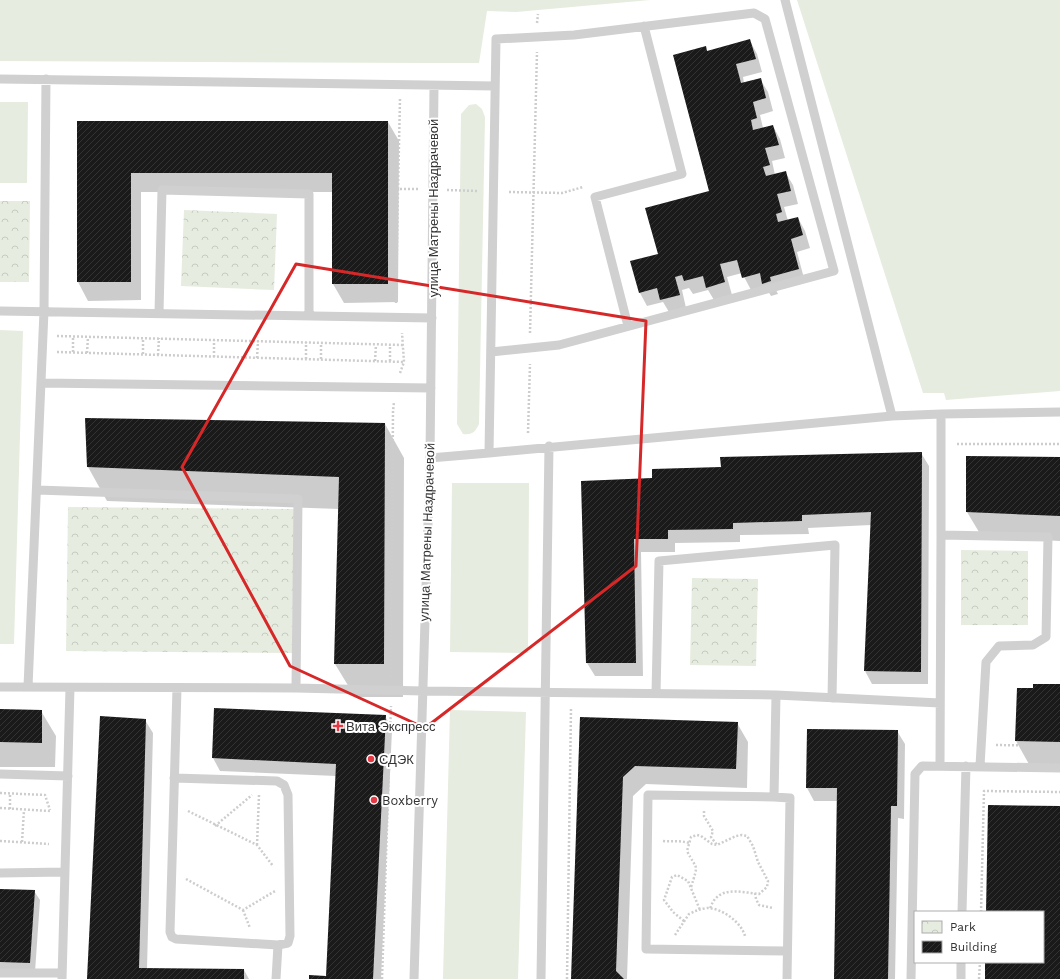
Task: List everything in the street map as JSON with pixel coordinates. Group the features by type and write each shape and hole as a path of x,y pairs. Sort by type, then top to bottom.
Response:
{"lane":[{"path":"785,0 892,416"},
{"path":"489,453 494,86 496,39 574,35 754,13 765,19 834,271 558,346 491,352"},
{"path":"628,326 595,198 682,174 644,26"},
{"path":"0,79 494,86"},
{"path":"28,687 44,311 46,79"},
{"name":"улица Матрены Наздрачевой","path":"414,979 430,458 434,86"},
{"path":"159,313 162,190 310,194 309,316"},
{"path":"0,311 432,318"},
{"path":"41,383 431,388"},
{"path":"430,458 892,416 1060,412"},
{"path":"940,766 941,414"},
{"path":"541,979 549,446"},
{"path":"37,490 298,499 296,688"},
{"path":"941,535 1048,537 1046,637 1034,645 999,646 986,662 980,766"},
{"path":"656,693 660,561 835,545 832,698"},
{"path":"0,687 571,691 776,695 940,703"},
{"path":"0,973 62,976 70,688"},
{"path":"174,778 277,781 284,785 288,795 290,936 288,943 278,945 176,939 172,937 170,932 174,778 177,688"},
{"path":"774,797 776,695"},
{"path":"911,979 915,774 922,766 1060,768"},
{"path":"962,911 966,766"},
{"path":"0,774 68,776"},
{"path":"787,951 646,949 648,795 790,798 787,979"},
{"path":"0,873 65,872"},
{"path":"276,979 278,945"},
{"path":"961,963 961,979"}],"path":[{"path":"537,37 538,14"},
{"path":"528,433 537,50 544,50"},
{"path":"382,979 391,690 393,410 404,362 403,336 396,318 400,85"},
{"path":"398,188 562,193 584,187"},
{"path":"43,335 403,345"},
{"path":"73,336 73,352"},
{"path":"87,353 88,337"},
{"path":"143,338 143,354"},
{"path":"158,355 159,338"},
{"path":"214,340 214,357"},
{"path":"257,358 258,341"},
{"path":"306,342 306,359"},
{"path":"321,343 321,359"},
{"path":"375,361 376,344"},
{"path":"390,345 390,362"},
{"path":"42,352 404,362"},
{"path":"941,444 1060,444"},
{"path":"567,979 571,691"},
{"path":"981,745 1060,746"},
{"path":"10,774 10,809"},
{"path":"256,845 259,789"},
{"path":"981,911 984,791 1060,792"},
{"path":"0,794 46,795 50,818"},
{"path":"215,826 253,794"},
{"path":"703,796 704,816 713,831 711,837 717,845"},
{"path":"174,804 215,826 256,845 274,869"},
{"path":"0,808 50,811"},
{"path":"22,842 24,810"},
{"path":"691,887 697,868 696,863 687,851 691,837 697,835 701,836 712,844 717,845 736,836 747,836 753,846 758,862 768,881 767,887 759,894 737,890 724,893 714,900 710,909"},
{"path":"49,849 50,838"},
{"path":"648,839 672,842 682,840 689,843"},
{"path":"0,842 49,844"},
{"path":"172,872 243,910 289,883"},
{"path":"684,920 667,905 664,900 672,877 677,875 688,881 700,910"},
{"path":"756,893 756,899 759,905 765,908 788,909"},
{"path":"672,950 675,934 689,914 700,910 710,909 736,921 745,934 748,951"},
{"path":"980,963 980,979"}],"highlighted area":[{"path":"296,264 646,321 636,566 425,728 290,666 182,467"}],"green space":[{"path":"0,0 650,0 516,12 487,11 479,63 433,63 0,61"},
{"path":"797,0 1060,0 1060,391 946,400 944,393 923,393"},
{"path":"0,102 28,102 27,183 0,183"},
{"path":"476,104 482,109 485,117 479,424 473,432 463,434 457,424 461,114 469,105"},
{"path":"0,201 30,201 29,282 0,282"},
{"path":"184,210 277,214 274,290 181,286"},
{"path":"0,330 23,331 14,644 0,644"},
{"path":"452,483 529,483 528,653 450,652"},
{"path":"68,507 294,509 292,653 66,651"},
{"path":"961,550 1028,551 1028,625 961,625"},
{"path":"692,578 758,579 756,666 690,665"},
{"path":"450,710 526,712 518,979 443,979"}],"building":[{"path":"750,39 756,59 736,64 741,83 761,78 766,98 753,102 757,118 751,120 753,130 773,125 779,145 765,148 770,165 763,167 766,176 786,171 791,191 777,194 782,212 776,214 778,222 798,217 803,235 791,239 799,269 770,277 771,281 762,284 760,273 742,278 737,260 720,264 725,282 706,288 703,276 684,281 682,275 675,277 680,295 660,300 657,288 639,293 630,261 658,254 645,208 709,191 673,55 706,46 707,51"},
{"path":"77,121 388,121 388,284 332,284 332,173 131,173 131,282 77,282"},
{"path":"85,418 385,423 384,664 334,664 339,477 87,467"},
{"path":"922,452 921,672 864,671 871,512 802,515 802,521 733,523 733,529 668,530 668,539 634,539 636,663 586,663 581,481 652,478 652,469 721,467 720,457"},
{"path":"966,456 1060,457 1060,516 966,512"},
{"path":"1033,684 1060,684 1060,742 1015,741 1017,688 1033,688"},
{"path":"214,708 386,715 373,979 309,979 309,975 326,976 336,764 212,758"},
{"path":"0,709 42,710 42,743 0,742"},
{"path":"100,716 146,719 139,968 244,969 244,979 87,979"},
{"path":"580,717 738,722 736,769 635,766 623,777 616,971 624,979 571,979"},
{"path":"807,729 898,730 897,806 891,806 888,979 834,979 837,788 806,788"},
{"path":"988,805 1060,806 1060,979 985,979 985,963 1044,963 1044,911 986,911"},
{"path":"0,889 35,890 30,963 0,962"}],"place":[{"name":"Вита Экспресс","path":"338,726"},
{"name":"СДЭК","path":"371,759"},
{"name":"Boxberry","path":"374,800"}]}
